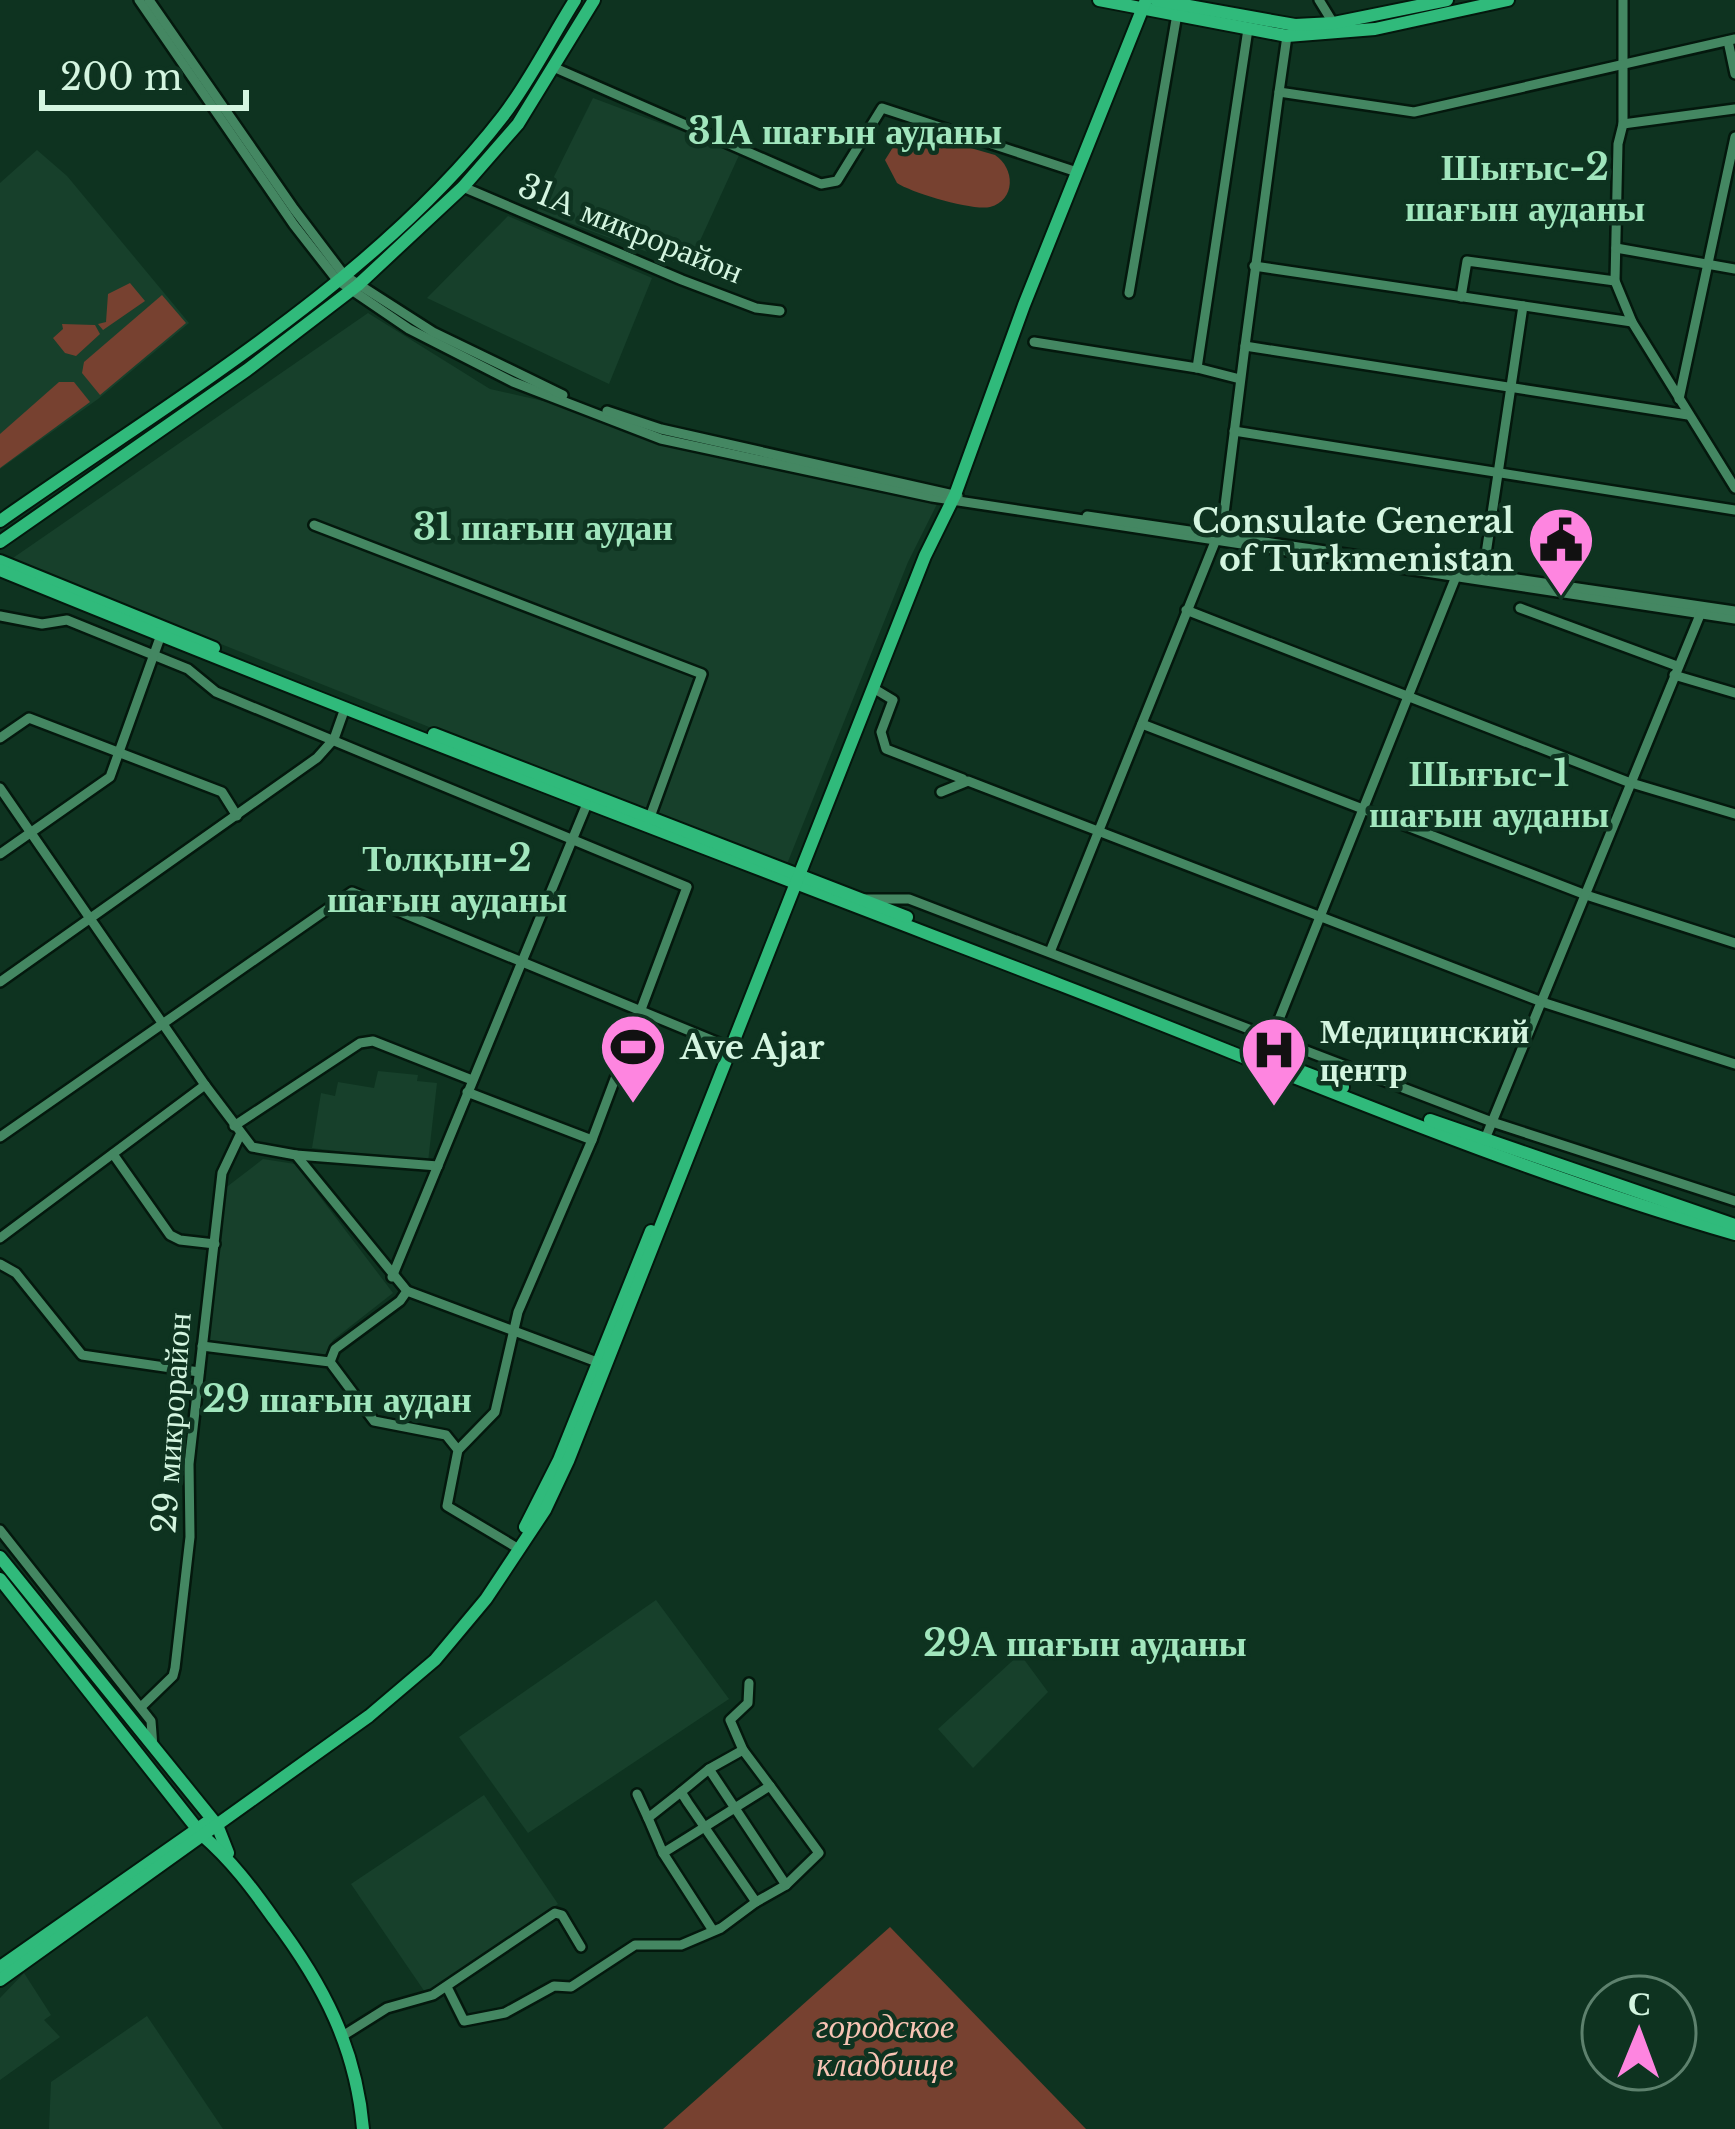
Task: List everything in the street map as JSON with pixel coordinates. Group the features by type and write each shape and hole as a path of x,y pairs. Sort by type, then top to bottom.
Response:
{"main road":[{"path":"0,521 236,358 340,277 451,176 505,114 575,0"},
{"path":"0,542 247,370 354,288 463,188 518,124 595,0"},
{"path":"1099,0 1287,36 1508,0"},
{"path":"1156,0 1256,20 1335,29 1447,0"},
{"path":"794,879 950,498 1139,4"},
{"path":"451,176 463,188"},
{"path":"0,1980 338,1735 430,1652 516,1547 602,1363 910,574 950,498"},
{"path":"0,561 345,708 444,742"},
{"path":"0,570 1609,1196 1735,1234"},
{"path":"1483,1144 1735,1225"},
{"path":"0,1557 214,1822 231,1859 310,1966 344,2035 359,2090 363,2129"},
{"path":"0,1579 200,1832 231,1859"},
{"path":"0,1966 200,1832"}],"street":[{"path":"139,0 294,225 340,277 409,329 513,382 661,439 950,498 1735,615"},
{"path":"149,0 340,277"},
{"path":"1319,0 1335,29"},
{"path":"1623,0 1616,281 1632,322 1735,488"},
{"path":"1129,293 1177,14"},
{"path":"1197,368 1248,29"},
{"path":"1050,952 1216,539 1287,36"},
{"path":"1279,92 1414,112 1731,40 1735,74"},
{"path":"553,67 821,184 837,181 882,108 1074,170"},
{"path":"1623,124 1735,109"},
{"path":"1679,399 1735,137"},
{"name":"31А микрорайон","path":"463,188 682,280 756,308 780,311"},
{"path":"1616,248 1735,269"},
{"path":"1461,297 1467,261 1616,281"},
{"path":"1254,266 1632,322"},
{"path":"1482,577 1523,306"},
{"path":"1034,342 1240,379"},
{"path":"1245,346 1688,415"},
{"path":"1234,431 1735,510"},
{"path":"314,525 702,674 648,821"},
{"path":"1272,1037 1458,573"},
{"path":"1520,608 1735,693"},
{"path":"1186,610 1628,782 1735,814"},
{"path":"1483,1144 1701,610"},
{"path":"0,616 41,624 68,620 197,674 216,692 687,887 592,1139 518,1312 495,1412 458,1450 447,1506 516,1547"},
{"path":"0,854 110,777 162,632"},
{"path":"873,688 893,700 881,732 886,749 1542,1002 1735,1064"},
{"path":"0,982 317,758 334,739 345,708"},
{"path":"0,738 29,718 222,793 237,816"},
{"path":"1142,724 1586,896 1735,943"},
{"path":"941,792 968,782"},
{"path":"0,788 253,1147 438,1166"},
{"path":"392,1276 590,798"},
{"path":"0,1137 352,892 728,1047"},
{"path":"855,901 909,898 1492,1122 1735,1201"},
{"path":"237,1130 360,1043 373,1041 472,1080"},
{"path":"0,1238 205,1085"},
{"path":"467,1092 592,1139"},
{"name":"29 микрорайон","path":"141,1707 173,1676 175,1668 190,1537 189,1464 202,1346 222,1173 237,1130"},
{"path":"113,1154 170,1235 215,1244"},
{"path":"296,1155 407,1291 602,1363"},
{"path":"0,1225 14,1227"},
{"path":"0,1264 16,1273 82,1355 200,1372"},
{"path":"330,1362 335,1349 407,1291"},
{"path":"202,1346 330,1362 374,1421 446,1435 458,1450"},
{"path":"0,1530 152,1720 153,1748 142,1760"},
{"path":"447,1987 464,2021 505,2013 554,1986 572,1987 635,1945 681,1946 721,1928 786,1886 818,1853 743,1750 730,1720 748,1703 749,1684"},
{"path":"648,1818 710,1769 743,1750"},
{"path":"710,1769 786,1886"},
{"path":"663,1853 770,1786"},
{"path":"681,1792 756,1903"},
{"path":"637,1794 663,1853 712,1929"},
{"path":"344,2035 387,2008 434,1995 555,1913 562,1915 581,1947"}],"shaded area":[{"path":"593,98 740,153 688,267 537,211"},
{"path":"37,150 67,176 189,323 98,399 0,469 0,183"},
{"path":"508,216 652,278 609,384 427,298"},
{"name":"31 шағын аудан","path":"368,313 490,389 943,492 908,562 785,869 10,560"},
{"path":"378,1071 418,1075 417,1081 437,1083 428,1162 312,1148 321,1093 335,1096 338,1082 374,1088"},
{"path":"263,1159 295,1164 393,1293 333,1340 324,1357 206,1340 224,1189"},
{"path":"656,1600 729,1699 528,1833 459,1737"},
{"path":"1020,1654 1048,1692 973,1768 938,1729"},
{"path":"484,1795 558,1904 427,1995 351,1884"},
{"path":"24,1973 51,2015 44,2020 60,2037 0,2080 0,1998"},
{"path":"147,2016 223,2129 49,2129 51,2082"}],"green space":[{"path":"915,132 995,155 1009,175 1005,198 990,207 970,206 897,183 885,160 900,136"},
{"path":"130,283 145,301 103,330 98,324 106,322 108,294"},
{"path":"162,295 186,323 100,395 82,373 84,362"},
{"path":"62,324 95,325 100,334 76,356 65,353 53,338"},
{"path":"59,382 74,382 90,402 0,468 0,434"},
{"name":"городское кладбище","path":"890,1927 1086,2129 663,2129"}],"place":[{"name":"Consulate General of Turkmenistan","path":"1561,599"},
{"name":"Ave Ajar","path":"633,1106"},
{"name":"Медицинский центр","path":"1274,1109"}],"district":[{"name":"31А шағын ауданы","path":"845,131"},
{"name":"Шығыс-2 шағын ауданы","path":"1525,188"},
{"name":"31 шағын аудан","path":"543,527"},
{"name":"Шығыс-1 шағын ауданы","path":"1489,794"},
{"name":"Толқын-2 шағын ауданы","path":"447,878"},
{"name":"29 шағын аудан","path":"337,1399"},
{"name":"29А шағын ауданы","path":"1085,1643"}]}
